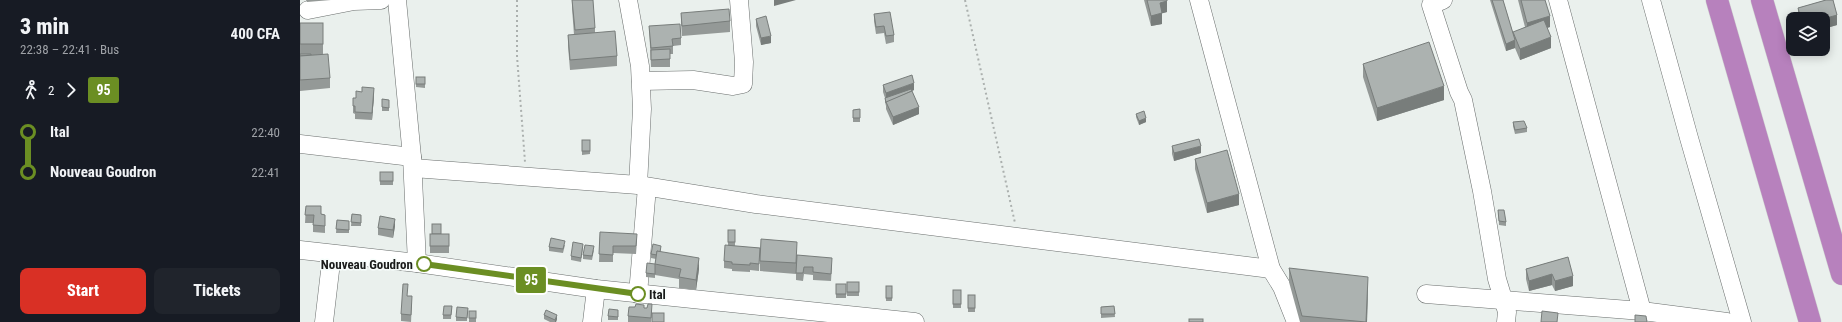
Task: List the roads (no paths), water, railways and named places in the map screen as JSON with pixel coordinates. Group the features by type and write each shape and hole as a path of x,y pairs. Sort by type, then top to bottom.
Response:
{"highway":[{"path":"1717,0 1810,322"},
{"path":"1762,0 1842,274"}],"street":[{"path":"308,10 354,1 381,0"},
{"path":"397,0 412,162 417,263"},
{"path":"628,0 640,66 641,81 642,186 638,294"},
{"path":"641,81 693,80 733,86 743,84 744,62 740,0"},
{"path":"1199,0 1271,269 1282,287 1296,322"},
{"path":"1443,0 1432,5 1459,92 1463,100 1482,191 1497,279 1507,312 1506,322"},
{"path":"1558,0 1642,311"},
{"path":"1651,0 1742,322"},
{"path":"300,144 412,162 526,176 642,186 756,204 1271,269"},
{"path":"300,250 417,263 638,294 915,322"},
{"path":"324,322 332,254"},
{"path":"592,322 596,289"},
{"path":"1426,294 1642,311 1726,322"}],"place":[{"name":"Nouveau Goudron","path":"424,264"},
{"name":"Ital","path":"638,294"}]}
